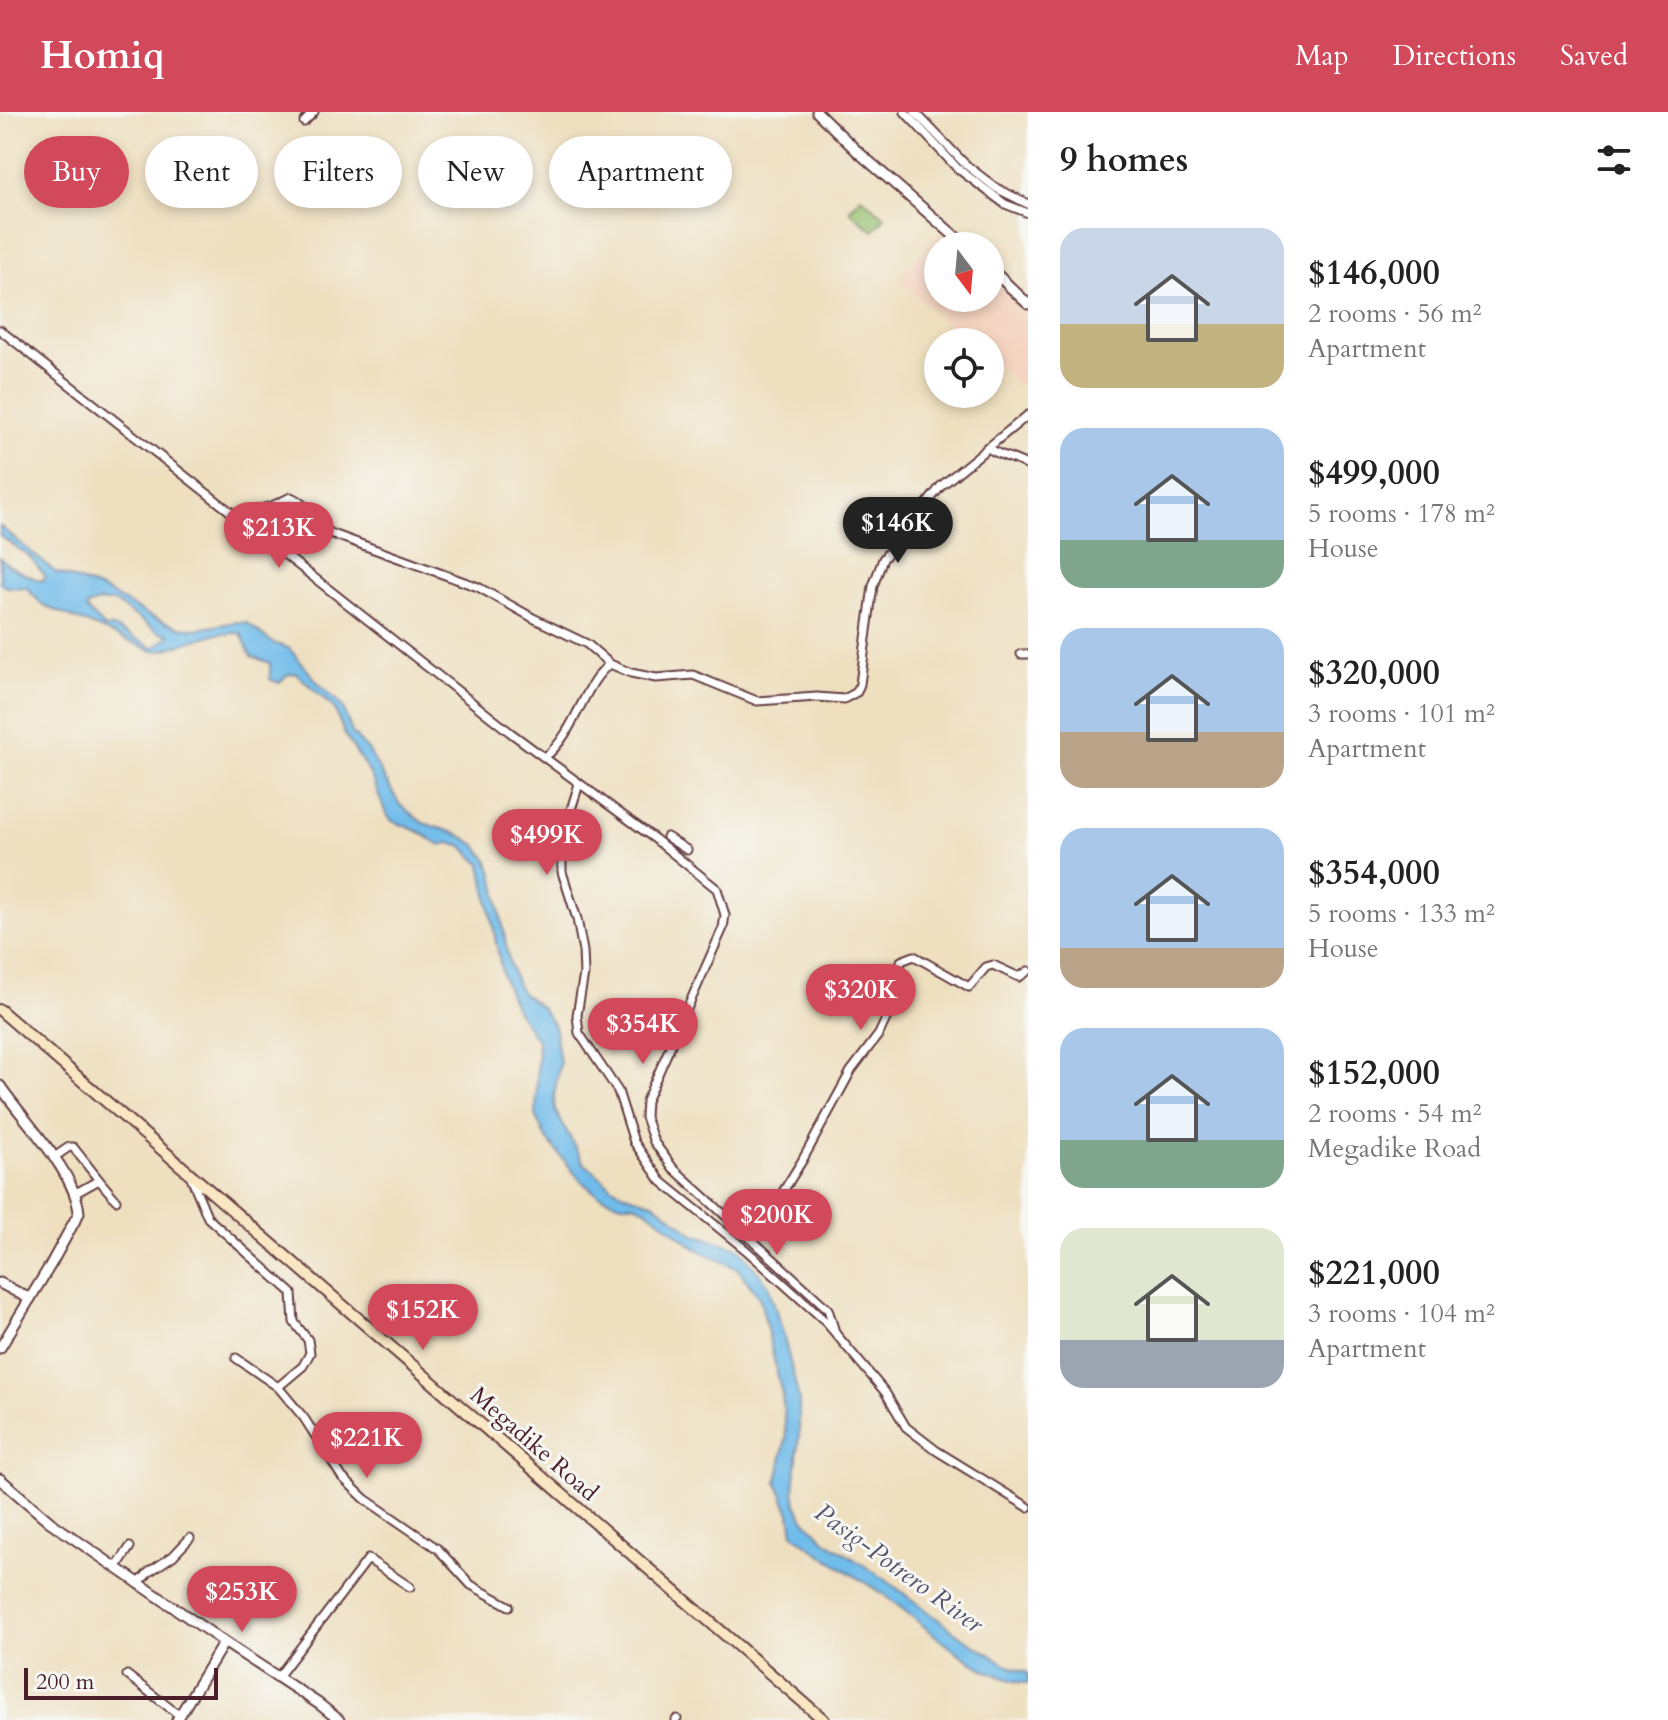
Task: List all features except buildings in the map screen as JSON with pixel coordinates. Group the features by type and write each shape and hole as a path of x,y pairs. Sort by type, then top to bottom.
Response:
{"main road":[{"name":"Megadike Road","path":"0,1010 824,1720"}],"street":[{"path":"304,122 314,112"},
{"path":"817,112 950,232"},
{"path":"905,112 957,168 1005,204 1028,213"},
{"path":"915,112 965,164 996,188 1028,204"},
{"path":"1004,281 1028,304"},
{"path":"0,330 511,733 655,839 717,889 725,915 723,928 657,1073 646,1101 645,1117 654,1142 673,1168 828,1309 835,1332"},
{"path":"235,515 272,506 291,497 299,500 330,533 468,582 587,644 610,664 644,677 693,675 757,701 851,697 860,684 873,586 883,559 941,486 1028,415"},
{"path":"987,447 992,452 1017,458 1028,466"},
{"path":"545,757 564,738 601,673 610,664"},
{"path":"579,784 562,838 562,872 577,919 583,951 584,974 577,1015 579,1033 618,1091 634,1142 661,1181 746,1250 824,1320 885,1392 906,1427 937,1451 1028,1507"},
{"path":"667,837 687,850"},
{"path":"753,1240 802,1161 851,1071 879,1034 892,1006 901,961 914,956 969,987 986,967 993,965 1019,977 1028,971"},
{"path":"0,1086 53,1158 78,1206 77,1219 0,1348"},
{"path":"53,1158 73,1147 116,1200"},
{"path":"190,1174 208,1218 292,1293 294,1322 308,1340 310,1353 303,1366 278,1387"},
{"path":"74,1194 99,1180"},
{"path":"0,1283 30,1299"},
{"path":"236,1358 278,1387 304,1418 342,1477 365,1499 438,1549 471,1585 509,1606"},
{"path":"0,1479 50,1522 339,1720"},
{"path":"138,1584 190,1538"},
{"path":"116,1568 130,1547"},
{"path":"278,1677 368,1559 410,1587"},
{"path":"127,1675 178,1718 224,1642"}],"shaded area":[{"path":"924,251 924,302 898,279"},
{"path":"1004,288 1028,309 1028,381 1017,384 1004,372 1004,328 953,328 935,312 1004,312"}],"green space":[{"path":"861,197 885,217 873,231 849,211"}],"water":[{"path":"0,526 55,572 104,590 150,616 180,627 198,629 247,623 273,643 289,648 343,707 352,733 368,750 400,805 423,823 458,834 476,845 493,873 509,961 517,985 522,993 542,1008 554,1026 560,1062 554,1096 555,1110 584,1163 611,1186 625,1194 653,1202 694,1234 739,1248 768,1285 799,1399 794,1490 796,1504 804,1519 825,1540 886,1580 959,1635 1009,1666 1028,1673 1028,1684 1006,1679 968,1660 899,1606 793,1533 790,1513 777,1482 786,1436 782,1394 760,1299 738,1269 695,1248 646,1209 598,1195 581,1181 545,1137 536,1116 538,1042 516,1009 503,978 481,864 463,847 450,843 439,845 420,832 392,821 386,814 371,776 345,735 334,708 296,673 288,674 279,683 270,679 270,663 251,656 241,633 215,634 153,651 42,605 27,588 7,587 0,583 0,558 14,569 41,581 46,577 29,556 0,536","holes":["98,602 114,602 159,632 170,635 154,648 113,627 105,628 86,609"]}],"waterway":[{"path":"923,125 976,177"},
{"path":"1000,194 1027,207"}],"water label":[{"name":"Pasig-Potrero River","path":"899,1568"}]}
